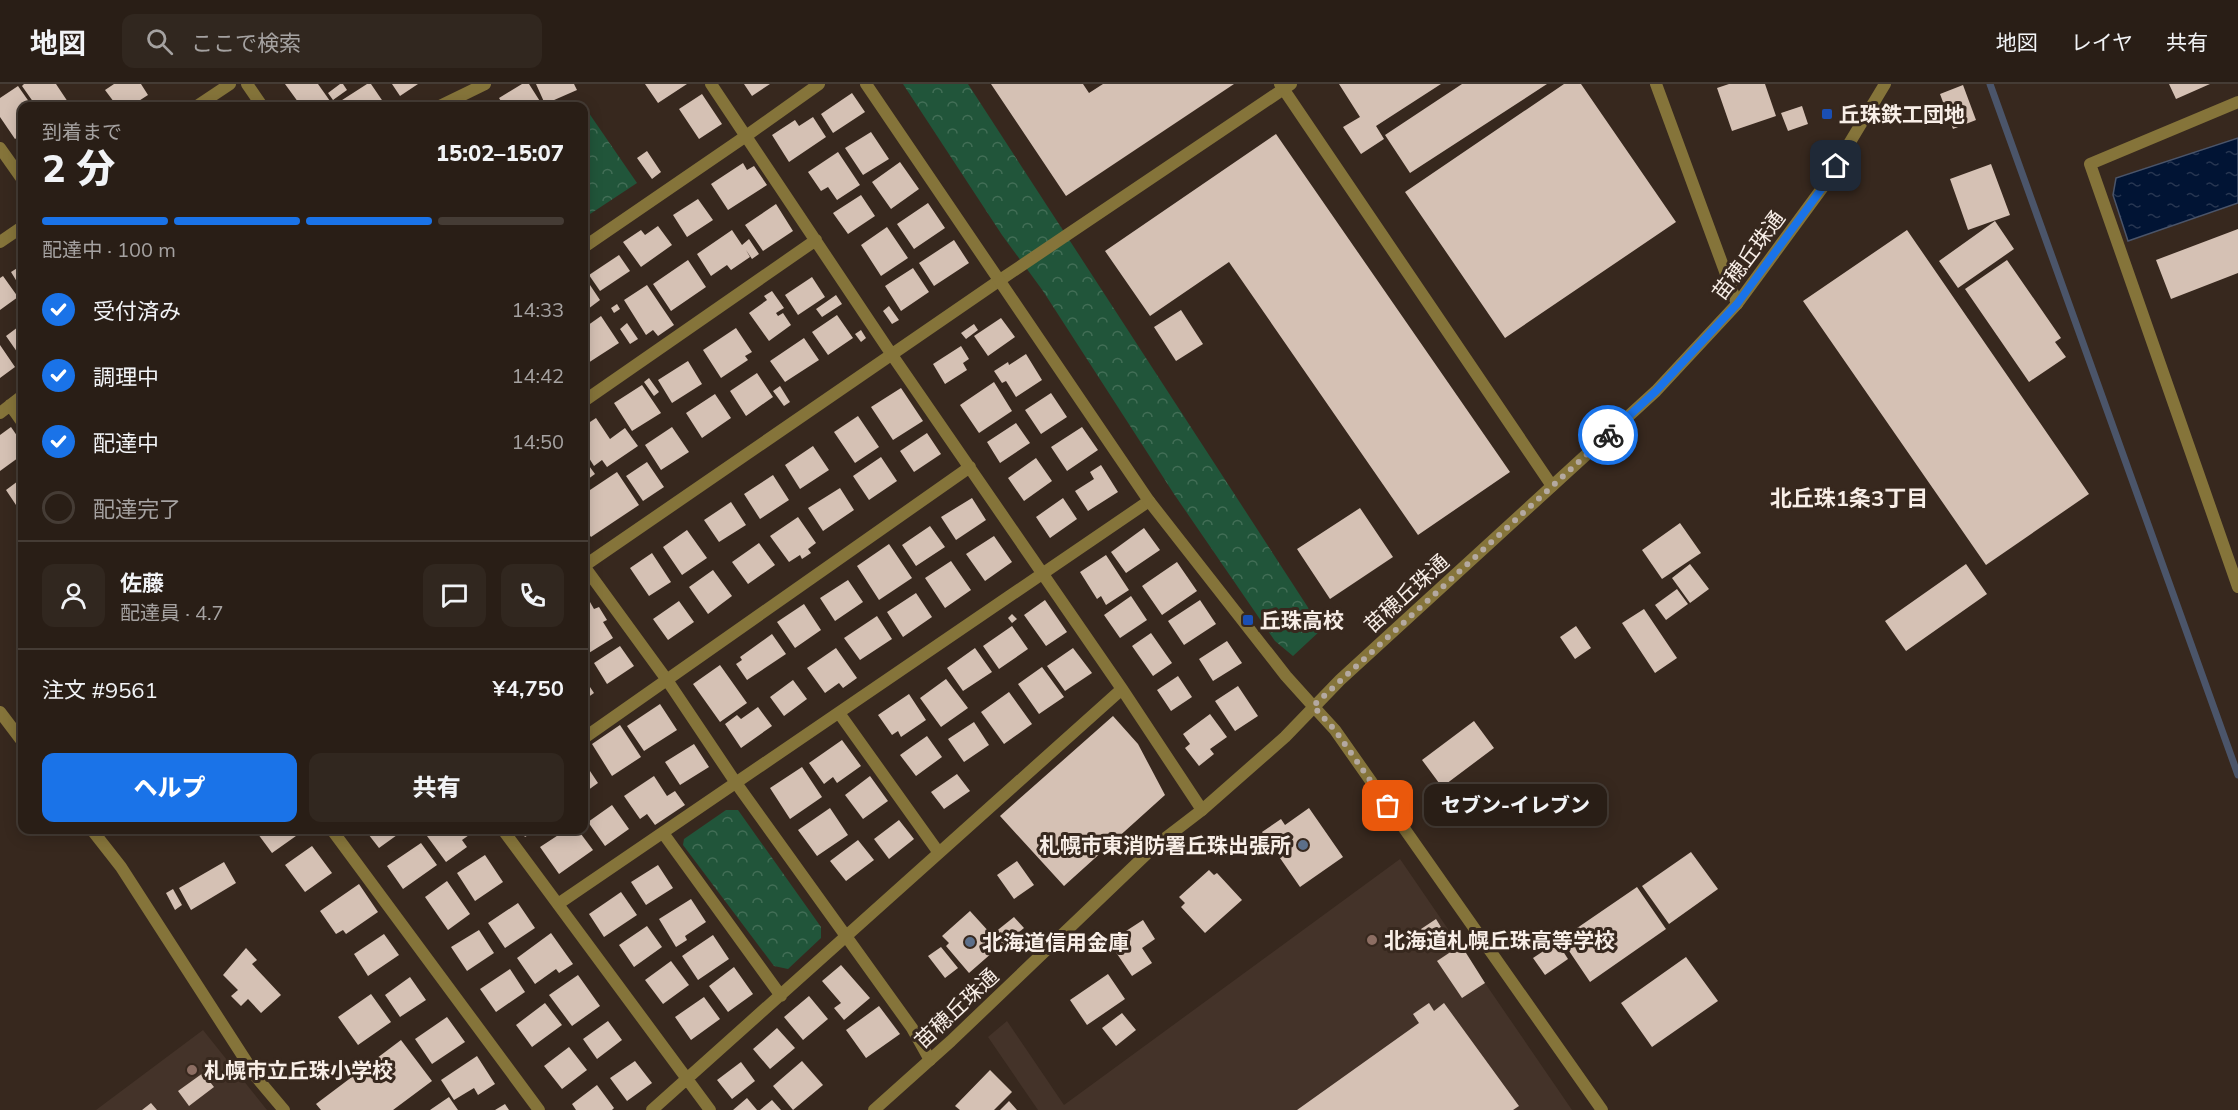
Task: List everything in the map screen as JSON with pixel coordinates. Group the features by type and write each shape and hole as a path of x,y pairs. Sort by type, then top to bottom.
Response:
{"street":[{"path":"203,102 230,84"},
{"path":"247,84 259,102"},
{"path":"448,102 485,84"},
{"path":"711,84 892,355 1044,574 1202,810"},
{"path":"588,244 819,84"},
{"path":"866,84 1149,501 1286,676 1335,730 1602,1110"},
{"path":"1656,84 1737,304"},
{"name":"苗穂丘珠通","path":"874,1110 930,1060 1155,846 1202,810 1285,737 1313,706 1656,391 1737,304 1823,187 1885,84"},
{"path":"588,563 1285,86 1552,486"},
{"path":"2238,102 2090,164 2238,587"},
{"path":"0,148 18,173"},
{"path":"0,242 18,230"},
{"path":"588,398 816,240"},
{"path":"18,399 5,409 18,419"},
{"path":"588,735 970,467"},
{"path":"558,904 1149,501"},
{"path":"588,571 912,1028 930,1060"},
{"path":"652,1110 1122,689"},
{"path":"0,712 18,736"},
{"path":"839,713 939,854"},
{"path":"663,833 781,996"},
{"path":"95,834 121,867 257,1078 284,1110"},
{"path":"335,834 539,1110"},
{"path":"506,834 710,1110"}],"shaded area":[{"name":"北海道札幌丘珠高等学校","path":"1400,859 1572,1110 1038,1110 988,1037 1007,1021 1064,1105"},
{"name":"札幌市立丘珠小学校","path":"203,1030 267,1110 96,1110"}],"green space":[{"path":"903,84 968,84 1322,629 1293,656 1275,641 1174,494 1043,291 1002,235"},
{"path":"588,112 637,183 588,215"},
{"path":"726,810 738,810 821,927 821,938 788,969 774,966 683,845 684,839"}],"water":[{"path":"2238,138 2238,203 2128,241 2113,195 2116,178"}],"building":[{"path":"24,84 56,84 68,102 33,102 22,86"},
{"path":"114,84 141,84 148,95 137,102 114,102 105,90"},
{"path":"285,84 318,84 330,101 329,102 298,102"},
{"path":"343,84 347,90 333,100 328,93"},
{"path":"367,84 371,84 383,102 339,102"},
{"path":"392,84 418,84 400,96"},
{"path":"522,84 529,84 540,102 502,102 499,98"},
{"path":"536,84 574,84 577,90 550,102 544,102"},
{"path":"645,84 687,84 658,103"},
{"path":"744,84 770,84 752,96"},
{"path":"991,84 1083,84 1089,93 1103,84 1234,84 1066,196"},
{"path":"1339,84 1441,84 1376,126 1384,139 1361,154 1343,127 1360,117"},
{"path":"1462,84 1547,84 1410,173 1385,135"},
{"path":"1564,84 1581,84 1676,222 1505,338 1405,192"},
{"path":"1729,84 1765,84 1776,116 1732,131 1717,88"},
{"path":"2169,84 2210,84 2176,99"},
{"path":"1963,85 1976,120 1953,129 1940,94"},
{"path":"18,86 29,102 18,102 18,137 15,139 0,117 0,98"},
{"path":"852,93 865,112 833,133 821,114"},
{"path":"702,94 722,124 699,139 679,109"},
{"path":"1802,106 1808,124 1788,131 1781,113"},
{"path":"813,117 826,137 789,162 772,135 795,120 799,126"},
{"path":"871,132 889,159 863,175 845,148"},
{"path":"1276,134 1510,472 1418,535 1229,262 1150,316 1105,251"},
{"path":"647,151 661,172 652,179 637,158"},
{"path":"838,152 860,185 837,200 828,187 821,191 808,172"},
{"path":"900,162 919,189 891,209 872,182"},
{"path":"743,163 747,170 754,166 767,185 728,210 711,184"},
{"path":"1991,164 2010,215 1968,230 1950,179"},
{"path":"861,195 875,216 848,234 833,213"},
{"path":"698,199 713,220 687,237 673,215"},
{"path":"928,203 945,228 914,249 897,224"},
{"path":"776,204 793,231 763,251 745,225"},
{"path":"1995,221 2014,249 1958,288 1939,261"},
{"path":"658,226 672,245 641,267 623,242 641,230 645,235"},
{"path":"887,227 908,258 881,276 861,245"},
{"path":"2238,229 2238,273 2171,299 2156,260"},
{"path":"732,230 742,245 749,239 759,254 752,259 746,250 750,257 731,270 727,265 711,276 697,254"},
{"path":"1907,230 2089,494 1986,565 1803,301"},
{"path":"954,240 969,263 934,286 919,263"},
{"path":"619,255 630,271 600,291 589,275"},
{"path":"688,260 706,287 671,311 653,284"},
{"path":"2007,260 2061,338 2055,342 2066,357 2029,382 1965,289"},
{"path":"18,268 18,283 11,272"},
{"path":"913,268 929,292 901,311 885,286"},
{"path":"3,276 18,297 0,310 0,278"},
{"path":"812,277 825,297 798,315 785,295"},
{"path":"588,282 600,300 588,309"},
{"path":"647,285 674,325 658,336 653,330 646,335 624,300"},
{"path":"772,291 784,308 776,313 778,316 783,313 791,325 769,341 749,313 767,300 764,296"},
{"path":"836,295 842,304 822,317 816,309"},
{"path":"617,304 620,309 614,313 611,308"},
{"path":"889,306 899,320 892,324 883,311"},
{"path":"1181,310 1203,344 1176,361 1154,327"},
{"path":"837,315 853,338 828,355 812,332"},
{"path":"601,316 619,343 588,363 588,325"},
{"path":"1001,318 1015,337 988,356 974,336"},
{"path":"627,323 638,339 630,344 620,329"},
{"path":"974,324 978,330 966,339 961,333"},
{"path":"18,327 18,353 6,336"},
{"path":"736,328 752,352 745,356 748,360 721,378 703,350"},
{"path":"861,330 866,338 861,342 855,334"},
{"path":"804,338 819,360 785,382 770,361"},
{"path":"0,345 15,367 0,378"},
{"path":"961,346 969,359 963,363 967,370 945,384 933,364"},
{"path":"1026,354 1042,380 1016,397 1006,381 1002,383 994,371"},
{"path":"688,361 702,384 672,403 658,380"},
{"path":"757,373 773,397 746,416 730,391"},
{"path":"649,378 659,392 654,396 644,382"},
{"path":"994,382 1012,411 979,433 960,405"},
{"path":"642,385 661,413 632,431 614,403"},
{"path":"780,386 790,402 784,406 773,391"},
{"path":"901,388 923,421 893,440 871,407"},
{"path":"1051,393 1067,417 1041,434 1025,410"},
{"path":"715,394 731,418 702,438 686,413"},
{"path":"858,416 879,447 855,463 834,432"},
{"path":"596,418 610,439 625,428 638,446 607,467 602,460 594,466 588,456 588,423"},
{"path":"1016,423 1030,443 1000,463 987,442"},
{"path":"11,427 18,437 18,458 0,471 0,435"},
{"path":"672,427 689,452 661,470 645,445"},
{"path":"1082,427 1098,450 1067,471 1051,447"},
{"path":"927,433 941,454 914,472 900,451"},
{"path":"813,446 829,470 800,489 785,465"},
{"path":"881,457 897,481 869,500 853,476"},
{"path":"1036,458 1052,481 1024,501 1008,478"},
{"path":"647,462 664,487 643,501 626,476"},
{"path":"588,464 595,474 588,479"},
{"path":"1101,465 1118,492 1088,511 1075,491 1094,479 1090,472"},
{"path":"617,472 639,505 591,537 588,533 588,491"},
{"path":"773,475 789,500 760,519 744,494"},
{"path":"18,481 18,508 6,490"},
{"path":"840,488 854,510 823,531 808,508"},
{"path":"972,498 986,520 956,540 941,517"},
{"path":"1063,498 1077,519 1050,538 1036,517"},
{"path":"731,502 746,525 719,542 704,520"},
{"path":"1360,508 1393,557 1330,599 1297,549"},
{"path":"798,517 816,543 808,549 811,553 802,559 800,555 789,562 770,536"},
{"path":"1680,523 1701,553 1662,579 1642,550"},
{"path":"930,526 945,547 916,566 902,545"},
{"path":"1144,528 1160,550 1126,573 1111,552"},
{"path":"687,530 707,558 682,575 663,547"},
{"path":"994,536 1012,562 985,581 966,554"},
{"path":"759,543 775,565 748,584 732,562"},
{"path":"889,544 912,578 879,600 857,566"},
{"path":"652,553 671,582 649,596 630,568"},
{"path":"1106,555 1129,590 1106,605 1101,596 1097,599 1080,572"},
{"path":"951,561 971,590 945,608 925,578"},
{"path":"1177,562 1197,591 1162,615 1142,586"},
{"path":"1690,564 1709,589 1690,603 1672,578"},
{"path":"1966,564 1987,594 1906,651 1885,621"},
{"path":"713,570 732,596 708,614 689,587"},
{"path":"848,580 863,602 835,621 820,598"},
{"path":"1677,589 1688,604 1666,620 1655,605"},
{"path":"916,593 932,617 903,637 887,612"},
{"path":"1131,596 1147,620 1120,638 1104,615"},
{"path":"1045,600 1067,632 1046,646 1024,615"},
{"path":"1200,600 1216,624 1184,645 1168,621"},
{"path":"679,601 694,622 668,640 653,619"},
{"path":"590,602 594,609 599,607 607,620 603,622 613,638 588,654 588,603"},
{"path":"804,604 821,630 795,648 777,622"},
{"path":"1644,609 1677,658 1655,673 1622,623"},
{"path":"1012,614 1017,619 1012,623 1008,618"},
{"path":"877,616 892,639 860,660 844,638"},
{"path":"1012,626 1028,649 999,669 983,646"},
{"path":"1576,626 1591,648 1575,659 1560,637"},
{"path":"1151,633 1172,663 1153,676 1132,646"},
{"path":"772,634 786,654 747,680 736,664 742,660 740,657"},
{"path":"1227,641 1242,663 1213,681 1199,659"},
{"path":"620,646 634,666 607,684 594,663"},
{"path":"836,648 857,678 843,688 839,683 825,693 807,668"},
{"path":"975,648 992,672 963,691 947,668"},
{"path":"1073,648 1092,673 1065,691 1047,666"},
{"path":"720,665 747,703 720,722 693,684"},
{"path":"1042,667 1064,697 1039,714 1018,684"},
{"path":"1178,676 1192,697 1171,711 1157,690"},
{"path":"946,679 968,708 941,727 920,698"},
{"path":"793,680 807,699 784,716 770,697"},
{"path":"588,684 594,693 588,697"},
{"path":"1238,686 1258,716 1235,731 1215,701"},
{"path":"1009,692 1032,724 1004,744 981,712"},
{"path":"909,694 926,720 901,737 898,731 892,735 878,715"},
{"path":"660,704 677,730 644,751 627,726"},
{"path":"758,707 772,726 741,748 725,724 737,715 741,719"},
{"path":"1210,714 1227,737 1210,749 1214,754 1199,766 1185,748 1190,744 1183,734"},
{"path":"1113,716 1138,744 1165,795 1064,886 1000,816"},
{"path":"1474,721 1494,748 1442,787 1422,760"},
{"path":"974,722 989,745 964,762 948,739"},
{"path":"620,725 641,757 612,776 592,744"},
{"path":"927,736 942,757 916,776 900,755"},
{"path":"842,740 861,766 837,783 833,777 824,784 809,763"},
{"path":"694,744 709,767 680,785 665,762"},
{"path":"802,767 822,797 790,819 770,788"},
{"path":"588,768 598,783 588,790"},
{"path":"957,774 970,791 944,809 931,792"},
{"path":"654,776 667,796 675,791 685,805 655,825 647,814 640,819 624,796"},
{"path":"870,776 888,801 863,819 845,795"},
{"path":"612,805 629,829 605,846 588,822"},
{"path":"830,808 848,835 817,856 798,830"},
{"name":"札幌市東消防署丘珠出張所","path":"1309,808 1343,857 1300,887 1262,832 1281,819 1285,825"},
{"path":"899,820 914,839 889,859 874,839"},
{"path":"258,834 299,834 272,853"},
{"path":"368,834 398,834 379,848"},
{"path":"430,834 471,834 462,840 467,847 446,862 427,836"},
{"path":"560,834 581,834 593,850 559,874 540,847"},
{"path":"858,840 874,860 846,881 830,861"},
{"path":"421,843 437,865 403,889 387,866"},
{"path":"312,846 332,873 305,892 285,865"},
{"path":"1691,852 1718,889 1669,924 1642,886"},
{"path":"485,855 503,882 475,901 457,873"},
{"path":"1017,861 1034,885 1014,899 997,875"},
{"path":"224,862 236,883 191,910 179,888"},
{"path":"658,865 673,888 646,905 631,882"},
{"path":"1209,870 1214,875 1217,873 1242,900 1205,933 1181,907 1185,903 1179,897"},
{"path":"447,881 470,914 448,930 425,897"},
{"path":"359,884 378,912 346,934 343,930 336,934 320,911"},
{"path":"1637,887 1666,929 1590,982 1561,939"},
{"path":"173,889 182,905 175,910 166,893"},
{"path":"621,892 637,915 604,937 589,914"},
{"path":"691,899 706,922 685,936 687,940 676,947 659,919"},
{"path":"518,903 535,928 505,948 488,923"},
{"path":"970,911 1001,945 969,973 946,946 949,943 942,936"},
{"path":"1014,917 1024,928 1003,945 994,933"},
{"path":"1436,919 1449,940 1434,950 1421,929"},
{"path":"1143,920 1155,939 1142,948 1152,963 1132,976 1109,942"},
{"path":"647,926 662,947 634,967 619,945"},
{"path":"479,930 494,953 467,971 451,947"},
{"path":"551,933 573,964 559,973 556,969 535,984 517,958"},
{"path":"384,934 399,955 368,976 354,954"},
{"path":"713,935 729,959 698,980 682,956"},
{"path":"1557,942 1568,959 1545,975 1533,958"},
{"path":"1461,945 1485,983 1462,998 1437,961"},
{"path":"941,947 958,968 945,978 928,956"},
{"path":"246,948 257,960 252,964 281,995 261,1013 248,999 241,1006 231,996 238,990 223,975"},
{"path":"1686,957 1718,1001 1652,1047 1621,1003"},
{"path":"671,961 689,985 663,1004 645,980"},
{"path":"841,965 870,998 844,1020 834,1008 841,1003 822,981"},
{"path":"734,967 753,994 728,1012 709,986"},
{"path":"510,969 525,992 496,1012 480,989"},
{"path":"1108,974 1125,999 1087,1025 1070,1000"},
{"path":"578,975 600,1006 572,1026 549,995"},
{"path":"410,977 426,1000 400,1017 385,995"},
{"path":"371,994 391,1022 358,1045 338,1017"},
{"path":"809,996 828,1019 803,1040 784,1017"},
{"path":"704,997 720,1019 691,1040 675,1017"},
{"path":"545,1003 562,1025 532,1047 516,1025"},
{"path":"1429,1003 1434,1011 1444,1003 1519,1106 1513,1110 1297,1110 1419,1023 1413,1014"},
{"path":"879,1006 900,1034 866,1058 846,1030"},
{"path":"1122,1013 1136,1030 1116,1046 1102,1028"},
{"path":"447,1017 465,1042 432,1064 415,1039"},
{"path":"608,1021 622,1040 597,1059 583,1039"},
{"path":"777,1028 795,1048 770,1069 753,1049"},
{"path":"401,1040 432,1081 393,1110 321,1110 316,1104"},
{"path":"569,1047 587,1070 562,1089 544,1066"},
{"path":"477,1056 495,1084 478,1095 474,1088 454,1100 441,1080"},
{"path":"635,1061 652,1083 627,1101 610,1078"},
{"path":"802,1061 823,1085 793,1110 773,1086"},
{"path":"741,1062 755,1081 732,1099 717,1080"},
{"path":"990,1070 1012,1092 994,1110 960,1110 955,1106"},
{"path":"203,1073 214,1087 189,1106 178,1091"},
{"path":"597,1085 614,1108 612,1110 576,1110 572,1104"},
{"path":"449,1097 458,1110 430,1110"},
{"path":"747,1098 757,1110 733,1110"},
{"path":"772,1100 781,1110 760,1110"},
{"path":"1009,1101 1017,1110 1000,1110"},
{"path":"151,1103 157,1110 142,1110"},
{"path":"505,1104 509,1110 495,1110"}],"waterway":[{"path":"1990,84 2238,775"}],"way so far":[{"path":"1388,806 1335,730 1313,706 1608,435"}],"place":[{"name":"丘珠鉄工団地","path":"1827,114"},
{"name":"丘珠高校","path":"1248,620"},
{"name":"セブン-イレブン","path":"1388,806"},
{"name":"札幌市東消防署丘珠出張所","path":"1303,845"},
{"name":"北海道札幌丘珠高等学校","path":"1372,940"},
{"name":"北海道信用金庫","path":"970,942"},
{"name":"札幌市立丘珠小学校","path":"192,1070"}],"district":[{"name":"北丘珠1条3丁目","path":"1849,498"}],"route":[{"path":"1608,435 1656,391 1737,304 1836,166"}]}
